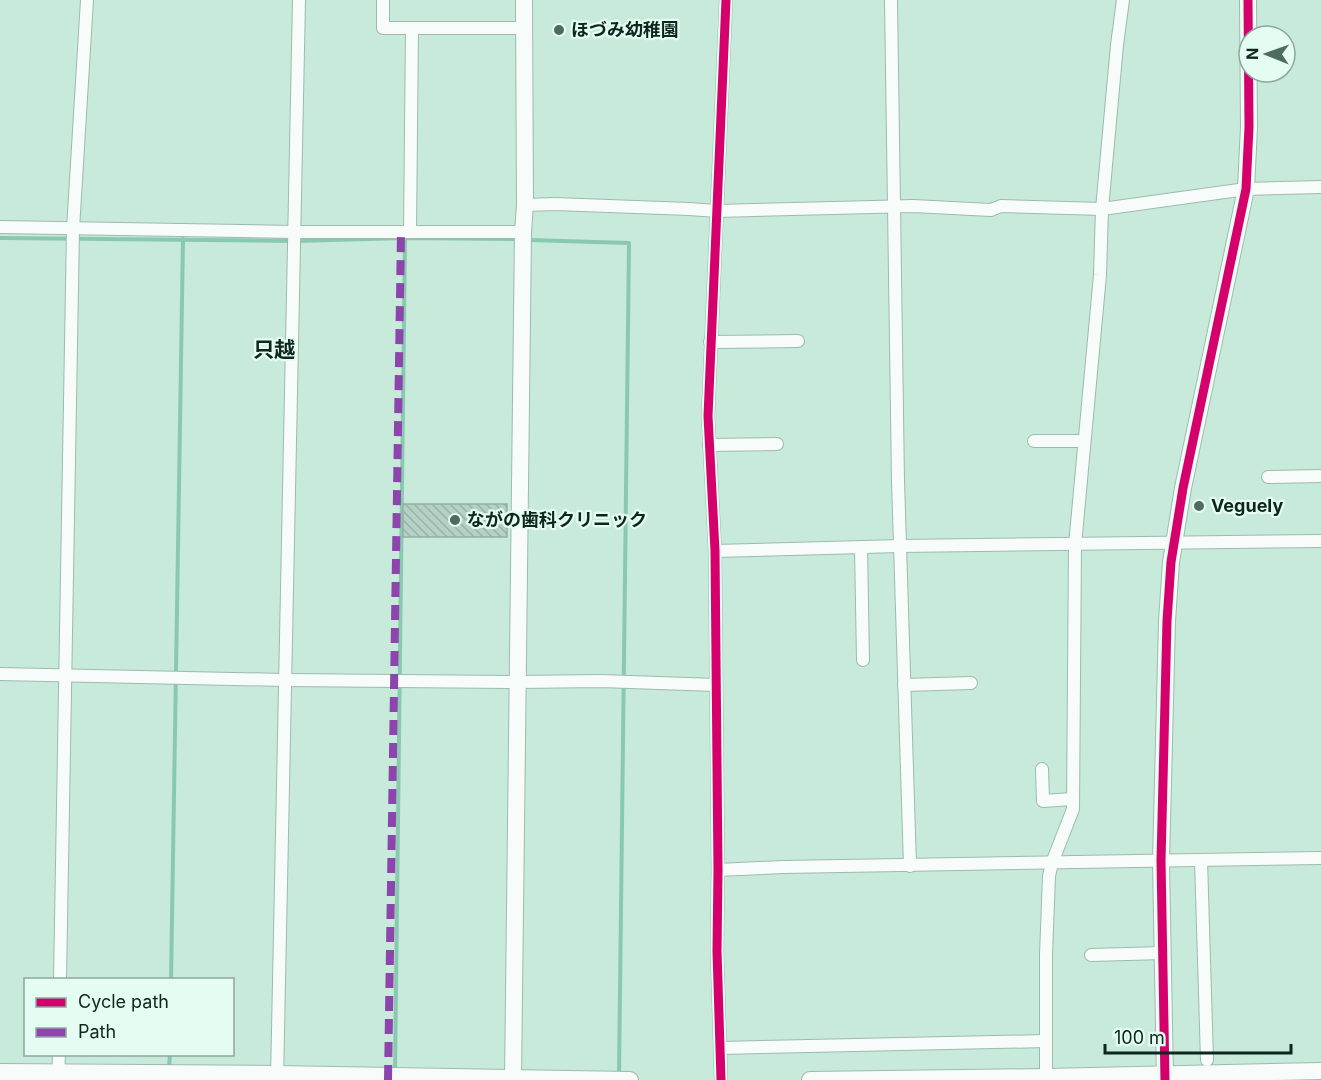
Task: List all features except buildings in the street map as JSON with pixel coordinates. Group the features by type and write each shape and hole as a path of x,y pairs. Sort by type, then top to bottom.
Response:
{"street":[{"path":"60,978 73,229 87,0"},
{"path":"277,1077 299,0"},
{"path":"383,0 383,28 524,28"},
{"path":"513,1079 525,205 524,0"},
{"path":"721,1080 717,951 715,551 708,416 726,0"},
{"path":"891,0 900,546 910,866"},
{"path":"1046,1079 1049,876 1073,809 1075,545 1100,275 1102,209 1123,0"},
{"path":"1165,1078 1161,861 1167,621 1171,562 1183,488 1246,189 1249,128 1248,0"},
{"path":"410,231 412,28"},
{"path":"525,205 566,204 717,211 913,206 991,210 1001,206 1102,209 1246,189 1321,187"},
{"path":"0,227 295,232 523,232"},
{"path":"711,342 798,341"},
{"path":"1035,441 1083,441"},
{"path":"709,445 777,444"},
{"path":"1268,477 1321,476"},
{"path":"715,551 900,546 1321,541"},
{"path":"861,547 863,660"},
{"path":"0,674 284,680 601,681 717,685"},
{"path":"904,685 971,683"},
{"path":"1042,769 1043,801 1072,799"},
{"path":"718,870 1321,858"},
{"path":"1201,860 1207,1060"},
{"path":"1091,955 1163,954"},
{"path":"720,1048 1046,1041"},
{"path":"58,1076 59,1056"},
{"path":"810,1080 1165,1078 1321,1071"},
{"path":"0,1072 58,1076 630,1080"}],"waterway":[{"path":"0,238 295,241 405,238 518,239"},
{"path":"395,1071 405,238"},
{"path":"171,978 183,239"},
{"path":"529,240 629,243 619,1074"},
{"path":"169,1067 170,1056"}],"marked path":[{"path":"388,1080 401,232"}],"cycle path":[{"path":"721,1080 717,951 715,551 708,416 726,0"},
{"path":"1165,1080 1161,861 1167,621 1171,562 1183,488 1246,189 1249,127 1248,0"}],"place":[{"name":"ほづみ幼稚園","path":"559,30"},
{"name":"Veguely","path":"1199,506"},
{"name":"ながの歯科クリニック","path":"455,520"}],"district":[{"name":"只越","path":"274,350"}]}
